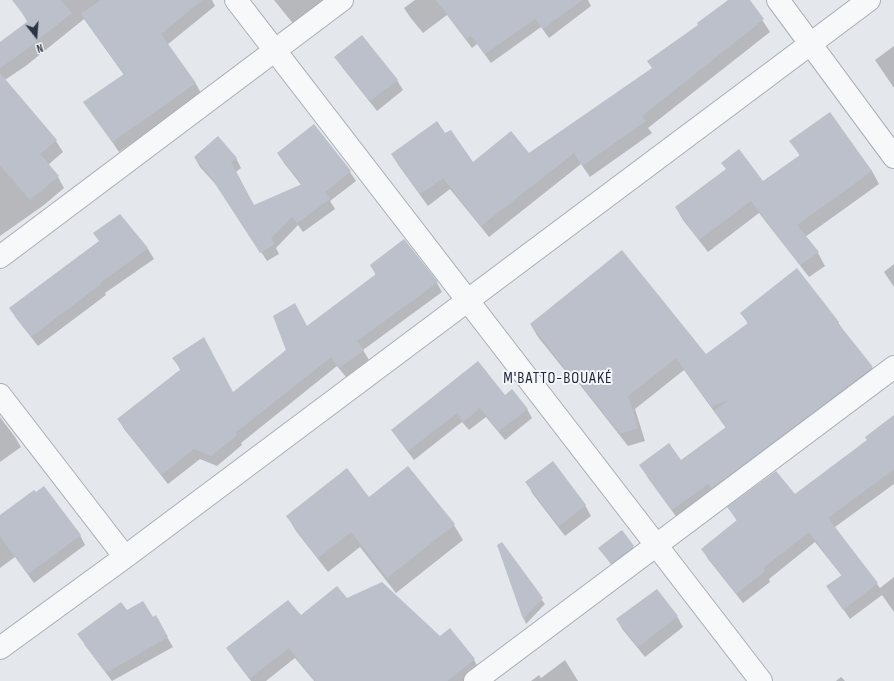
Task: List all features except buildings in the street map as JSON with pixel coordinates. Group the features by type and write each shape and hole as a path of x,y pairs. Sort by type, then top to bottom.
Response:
{"street":[{"path":"236,0 761,681"},
{"path":"0,257 342,0"},
{"path":"778,0 894,157"},
{"path":"0,648 125,557 869,0"},
{"path":"475,681 894,367"},
{"path":"0,395 125,557"}],"district":[{"name":"M'BATTO-BOUAKÉ","path":"558,379"}]}
